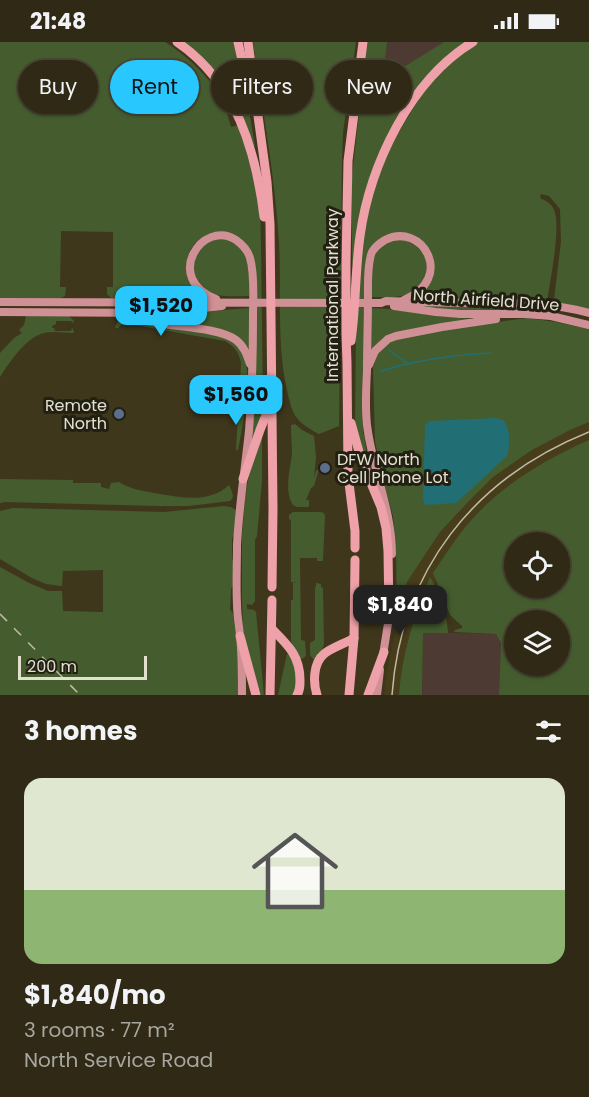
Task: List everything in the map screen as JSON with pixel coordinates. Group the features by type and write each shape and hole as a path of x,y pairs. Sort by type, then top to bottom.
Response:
{"highway":[{"path":"177,42 215,78 230,100 244,129 260,185 271,267"},
{"path":"238,42 262,154"},
{"path":"248,42 269,205 272,587"},
{"name":"International Parkway","path":"355,548 348,475 346,322 348,161 363,42"},
{"path":"347,363 352,334 360,235 367,201 378,167 410,106 439,69 472,42"},
{"path":"243,479 272,400"},
{"path":"347,410 362,459 381,507 386,537 389,616"},
{"path":"349,695 354,639 355,560"},
{"path":"270,695 272,600"},
{"path":"272,629 290,648 299,664 300,690 297,695"},
{"path":"240,636 257,695"},
{"path":"317,695 315,669 324,653 354,639"},
{"path":"368,695 384,652"},
{"path":"299,664 317,664"}],"main road":[{"path":"223,302 207,295 195,285 190,268 193,254 198,247 209,238 220,236 231,237 244,247 251,259 253,287 249,430 238,532 236,579 242,695"},
{"path":"376,695 389,616 392,586 392,537 369,433 366,407 369,278 372,253 376,246 389,238 405,237 420,244 427,252 431,269 426,284 420,291 399,302"},
{"name":"North Airfield Drive","path":"381,303 386,301 526,303 573,308 589,313"},
{"name":"North Airfield Drive","path":"0,302 381,303 436,312 551,316 589,326"},
{"name":"North Airfield Drive","path":"0,312 176,312 238,302"},
{"path":"551,316 552,305"},
{"path":"120,313 155,323 231,336 244,348 252,375"},
{"path":"367,372 375,351 388,339 442,327 497,319 503,315"}],"shaded area":[{"path":"387,42 444,42 412,62 412,60 385,60"},
{"path":"589,422 589,448 444,563 418,624 403,695 384,695 388,665 407,582 440,532 493,477 532,450"},
{"path":"423,632 496,634 501,643 499,695 422,695"}],"green space":[{"path":"0,42 165,42 173,47 189,60 110,60 110,114 199,114 199,70 211,83 211,114 227,114 231,127 239,125 251,157 260,201 263,405 257,433 248,458 254,401 256,400 256,288 246,245 213,233 201,238 193,245 188,268 194,284 204,297 111,298 107,294 107,287 113,287 113,232 61,231 60,287 66,287 65,296 61,298 0,298"},
{"path":"180,42 235,42 239,60 211,60 211,75"},
{"path":"253,42 356,42 353,60 325,60 325,114 346,114 342,161 339,426 319,434 305,426 295,416 286,386 281,345 277,217 263,114 313,114 313,60 256,60"},
{"path":"367,42 387,42 385,60 365,60"},
{"path":"444,42 468,42 434,68 412,95 412,62"},
{"path":"478,42 589,42 589,310 557,303 554,300 561,241 560,209 549,196 541,194 540,198 548,202 556,217 553,264 545,301 415,298 422,291 431,259 407,236 374,247 366,318 362,385 363,434 373,480 361,452 355,426 356,330 362,242 371,197 385,157 430,82 468,47"},
{"path":"239,114 250,114 255,146"},
{"path":"359,114 400,114 368,183 354,263 352,263 352,176"},
{"path":"224,238 239,246 246,258 249,283 250,314 249,351 234,335 224,330 150,319 150,317 249,308 249,296 216,295 200,287 193,275 193,261 200,248 209,241"},
{"path":"400,239 416,246 424,254 427,265 422,284 418,289 407,294 395,297 371,297 372,269 377,253 389,242"},
{"path":"419,305 541,306 547,310 540,313 460,312 418,307"},
{"path":"371,308 472,319 472,321 388,336 382,339 371,352"},
{"path":"26,316 69,316 74,321 73,323 56,321 52,328 55,331 71,331 72,328 74,333 51,332 37,335 19,351 0,377 0,353 22,333 19,330 24,325"},
{"path":"527,318 589,329 589,422 532,450 493,477 469,501 440,532 407,582 397,622 396,545 393,516 375,441 373,367 378,352 388,343 405,337"},
{"path":"120,320 228,337 239,346 245,360 247,385 245,413 238,450 236,450 241,363 233,347 225,341 123,323 115,328"},
{"path":"295,424 314,436 316,457 314,478 319,469 314,486 306,500 309,500 309,507 297,507 290,499 288,480 292,454 291,425"},
{"path":"260,437 262,438 262,481 255,540 255,601 252,605 247,604 247,609 256,612 264,695 261,695 248,655 243,629 242,600 242,536 245,499 249,474"},
{"path":"589,440 589,695 499,695 501,643 496,634 454,632 462,626 450,615 433,573 463,530 481,510 508,486 539,465"},
{"path":"0,479 73,480 73,483 101,483 101,487 109,489 111,483 119,482 138,490 187,498 213,495 229,485 233,495 230,501 189,506 0,503"},
{"path":"224,506 236,510 232,538 234,563 230,609 233,614 237,643 239,695 0,695 0,567 48,591 62,591 63,611 103,612 103,570 63,571 62,586 46,584 32,578 0,559 0,511 13,508 164,512"},
{"path":"293,512 320,512 325,516 323,561 317,561 317,558 300,558 301,640 305,641 306,656 302,659 299,658 291,641 293,583 298,583 291,582 291,520 289,515"},
{"path":"430,577 442,604 448,633 423,633 422,695 399,695 410,635"},
{"path":"316,583 321,584 323,588 324,644 316,659 313,659 310,655 310,643 315,640"},
{"path":"291,653 298,666 296,695 278,695 287,654"}],"water":[{"path":"496,418 503,420 509,432 507,456 456,503 426,505 423,498 425,424 430,421"}],"waterway":[{"path":"389,350 407,363"},
{"path":"381,371 435,359 491,353"}],"tram line":[{"path":"392,695 398,650 410,608 428,569 451,534 479,502 511,475 548,451 589,432"}],"railway":[{"path":"0,614 80,695"}],"place":[{"name":"Remote North","path":"119,414"},
{"name":"DFW North Cell Phone Lot","path":"325,468"}]}
